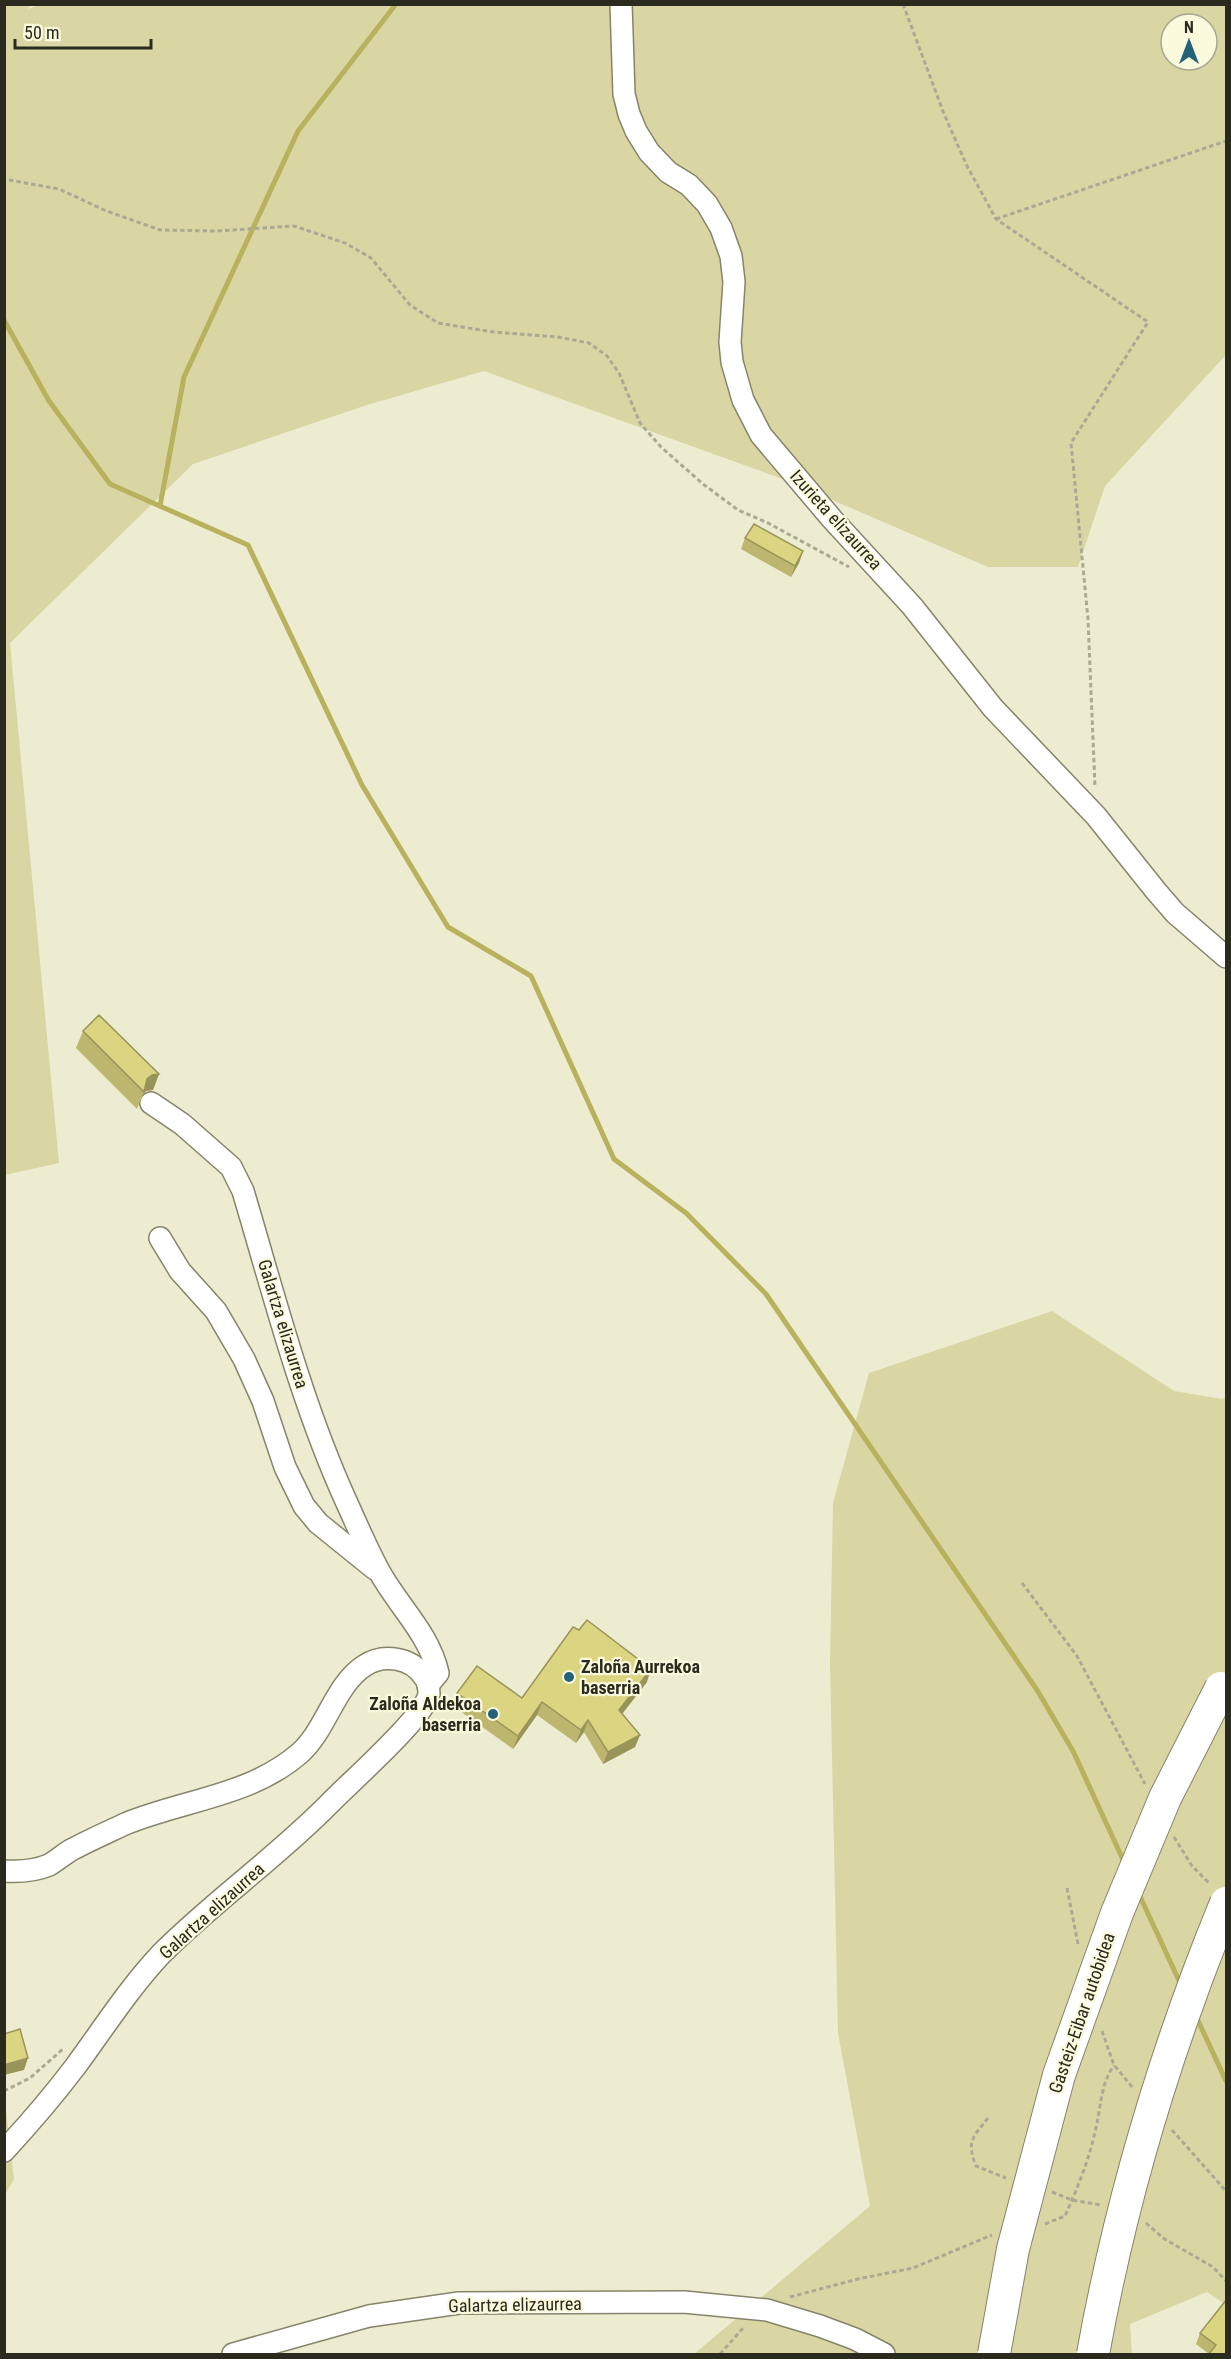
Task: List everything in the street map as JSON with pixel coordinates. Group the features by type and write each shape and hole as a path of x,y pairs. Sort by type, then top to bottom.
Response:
{"highway":[{"name":"Gasteiz-Eibar autobidea","path":"994,2355 1013,2249 1059,2075 1121,1903 1165,1798 1221,1688"},
{"path":"1093,2355 1105,2287 1152,2107 1222,1897"}],"street":[{"name":"Izurieta elizaurrea","path":"621,4 622,77 627,107 636,131 649,152 668,172 689,185 707,204 721,228 731,256 734,282 731,352 737,381 761,435 832,519 881,570 978,691 1096,816 1175,913 1227,957"},
{"name":"Galartza elizaurrea","path":"4,2151 30,2122 129,1992 162,1954 308,1824 397,1738 425,1703 429,1696 428,1685 438,1673 435,1658 424,1639 380,1573 320,1440 293,1361 243,1191 231,1167 182,1124 151,1102"},
{"name":"Galartza elizaurrea","path":"160,1238 180,1271 216,1311 244,1359 263,1401 285,1467 304,1506 318,1523 380,1573"},
{"path":"4,1872 24,1872 49,1865 72,1850 127,1824 220,1794 263,1777 283,1766 302,1752 312,1739 352,1676 363,1666 375,1660 402,1660 424,1675 428,1685"},
{"name":"Galartza elizaurrea","path":"233,2355 369,2316 459,2303 684,2302 767,2310 855,2339 885,2355"}],"path":[{"path":"903,4 944,114 967,166 996,219 1148,322 1071,443 1088,619 1096,816"},
{"path":"996,219 1227,141"},
{"path":"9,180 59,189 104,210 160,230 216,231 294,226 345,243 371,258 410,305 438,322 493,332 558,337 589,343 607,356 619,373 640,423 660,447 703,484 738,510 768,523 840,564 865,573 881,570"},
{"path":"1022,1583 1077,1656 1149,1791"},
{"path":"1172,1835 1192,1866 1222,1897"},
{"path":"1067,1888 1078,1944"},
{"path":"4,2091 30,2078 69,2044 87,2050"},
{"path":"1039,2227 1065,2216 1095,2133 1105,2078 1114,2065"},
{"path":"1072,2200 1108,2206"},
{"path":"1137,2219 1162,2238 1213,2267 1227,2281"},
{"path":"720,2355 744,2327 787,2297 913,2268 992,2235"}],"shaded area":[{"path":"43,4 1226,5 1226,355 1105,486 1078,567 988,567 788,481 484,371 367,405 193,464 10,643 59,1163 5,1175 4,5 30,5 28,9"},
{"path":"1052,1311 1174,1391 1222,1399 1226,1397 1226,2305 1207,2292 1130,2324 1132,2354 694,2354 870,2206 838,2033 830,1663 833,1503 869,1373"},
{"path":"4,2092 14,2179 5,2195 4,2195"}],"building":[{"path":"754,524 803,551 795,566 745,538"},
{"path":"99,1015 159,1074 147,1079 144,1092 83,1031"},
{"path":"587,1620 651,1669 619,1710 640,1735 608,1752 588,1720 581,1730 542,1702 518,1736 457,1693 477,1666 522,1698 573,1627 579,1630"},
{"path":"20,2029 28,2058 4,2065 4,2034"},
{"path":"1227,2299 1227,2355 1208,2355 1216,2345 1200,2333"}],"waterway":[{"path":"160,506 184,377 298,131 396,4"},
{"path":"4,320 49,401 110,484 248,545 362,785 448,927 531,976 614,1159 686,1213 766,1294 1037,1690 1073,1751 1125,1864"},
{"path":"1138,1892 1182,1987"},
{"path":"1195,2014 1226,2081"}],"place":[{"name":"Zaloña Aurrekoa baserria","path":"569,1677"},
{"name":"Zaloña Aldekoa baserria","path":"493,1714"}]}
